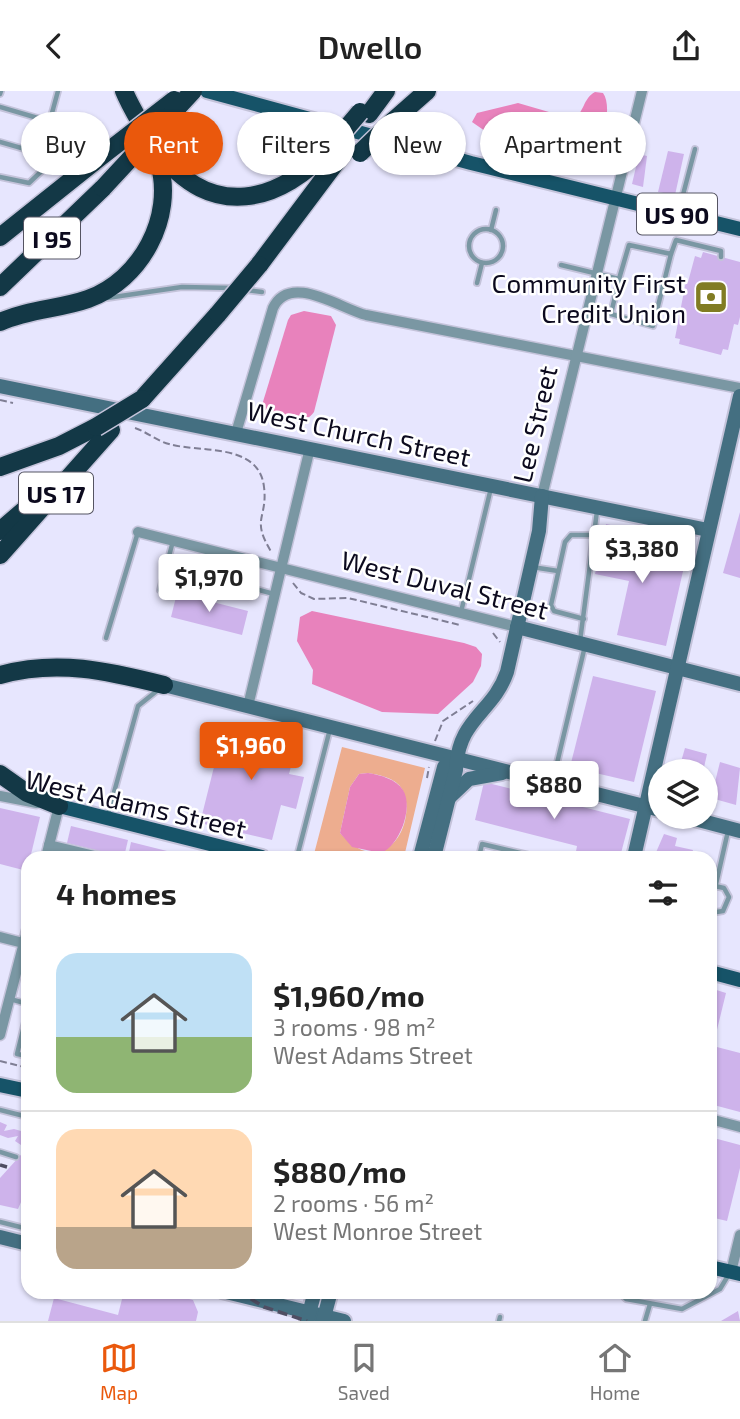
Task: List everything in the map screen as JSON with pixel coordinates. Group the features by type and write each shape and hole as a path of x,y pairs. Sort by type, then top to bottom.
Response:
{"highway":[{"path":"124,91 135,112"},
{"path":"0,237 185,91"},
{"name":"I 95","path":"0,287 103,187 193,91"},
{"path":"355,132 378,91"},
{"path":"365,113 385,91"},
{"path":"355,144 393,121 427,91"},
{"path":"0,322 95,296 125,277 143,254 159,223 163,197 161,175"},
{"path":"181,175 188,181 215,193 236,196 256,195 285,187 302,175"},
{"path":"0,531 104,428 142,399 259,265 327,175"},
{"path":"0,467 104,428"},
{"name":"US 17","path":"0,555 104,428"},
{"path":"0,675 32,668 74,666 164,685"},
{"path":"0,774 27,793 59,806"}],"main road":[{"path":"208,91 239,91"},
{"name":"US 90","path":"208,91 615,199 740,229"},
{"name":"West Adams Street","path":"59,806 232,851"},
{"path":"717,974 740,980"},
{"path":"0,1085 21,1090"},
{"path":"717,1269 735,1273"}],"street":[{"name":"Lee Street","path":"422,851 444,767 455,757 471,721 502,684 531,566 541,520 542,496 575,356 642,91"},
{"path":"236,433 273,308 283,295 298,293 337,302 366,315 740,388"},
{"name":"West Church Street","path":"0,386 708,530"},
{"path":"660,759 676,668 708,530 734,442 740,396"},
{"path":"248,706 275,594 278,563 310,448"},
{"name":"West Duval Street","path":"138,532 278,563 460,613 740,684"},
{"path":"164,685 648,807"},
{"name":"Lee Street","path":"436,851 456,770 455,757"},
{"path":"449,798 461,784 476,776 514,772"},
{"name":"West Adams Street","path":"0,796 59,806"},
{"path":"48,851 59,806"},
{"path":"636,851 648,819"},
{"path":"49,845 74,851"},
{"path":"0,937 21,943"},
{"path":"0,1035 21,960"},
{"path":"717,1121 740,1127"},
{"path":"735,1273 740,1234"},
{"path":"0,1237 21,1242"},
{"path":"248,1299 308,1317 344,1321"},
{"path":"308,1317 312,1299"},
{"path":"324,1319 329,1299"}],"lane":[{"path":"52,112 58,91"},
{"path":"0,107 21,114"},
{"path":"0,142 21,148"},
{"path":"677,214 695,149"},
{"path":"0,177 29,183 38,175"},
{"path":"491,230 496,210"},
{"path":"491,230 499,236 503,251 492,262 482,263 471,255 470,241 476,233 491,230"},
{"path":"671,254 629,245 611,314 653,326 676,240 722,251 721,257"},
{"path":"477,283 482,263"},
{"path":"561,265 619,279"},
{"path":"74,303 182,287 262,292"},
{"path":"460,613 491,485"},
{"path":"553,782 582,644 592,534 598,507"},
{"path":"106,638 138,532"},
{"path":"584,619 551,609 565,542 572,535 592,534"},
{"path":"160,590 173,540"},
{"path":"166,565 275,594"},
{"path":"531,566 558,571"},
{"path":"107,818 138,706 164,685"},
{"path":"299,851 331,726"},
{"path":"717,875 734,830"},
{"path":"480,851 482,844 512,851"},
{"path":"717,887 727,893 728,902 723,911 717,912"},
{"path":"9,999 21,1002"},
{"path":"21,1037 17,1053 21,1054"},
{"path":"0,1110 21,1115"},
{"path":"0,1152 16,1157"},
{"path":"0,1222 21,1227"},
{"path":"717,1291 735,1273"},
{"path":"626,1299 682,1309 701,1299"},
{"path":"645,1321 650,1304"}],"path":[{"path":"0,400 12,403"},
{"path":"132,427 169,445 237,455 255,465 264,486 259,528 278,563"},
{"path":"288,576 301,593 314,599 348,598 464,625"},
{"path":"489,631 498,638 501,646"},
{"path":"435,741 447,717 477,698"},
{"path":"0,1061 21,1066"}],"shaded area":[{"path":"595,92 603,93 607,112 580,112"},
{"path":"518,103 549,112 481,112"},
{"path":"480,112 480,128 472,122"},
{"path":"304,311 331,316 336,325 314,412 304,420 290,421 264,411 262,405 288,320 291,315"},
{"path":"312,611 464,643 476,647 482,654 481,666 473,682 438,714 382,712 312,684 313,670 297,641 300,617"},
{"path":"342,747 425,768 405,851 377,851 386,849 403,826 405,797 396,782 368,773 359,774 350,787 340,833 358,848 369,851 315,851"},
{"path":"368,773 392,780 403,790 406,798 403,826 394,843 384,851 352,847 340,833 350,787 359,774"}],"building":[{"path":"668,151 684,154 675,195 658,192"},
{"path":"634,175 645,175 643,187 632,184"},
{"name":"Community First Credit Union","path":"703,252 740,262 740,317 738,325 734,324 728,350 723,349 721,355 679,344 680,339 675,338 686,281 688,282 695,256 701,258"},
{"path":"740,512 740,578 723,573"},
{"path":"606,524 633,530 629,546 634,548 636,542 649,546 648,550 686,558 666,646 617,635 629,581 595,574"},
{"path":"177,593 248,611 242,635 171,617"},
{"path":"593,676 656,691 634,782 570,767"},
{"path":"225,723 298,740 289,774 304,777 296,809 281,805 272,840 200,823"},
{"path":"685,748 707,754 706,759 682,759"},
{"path":"720,762 740,768 736,805 718,800"},
{"path":"484,782 630,819 622,851 576,851 577,846 475,820"},
{"path":"0,808 40,817 32,851 21,851 21,869 0,864"},
{"path":"71,826 128,840 125,851 100,851 67,843"},
{"path":"664,834 677,838 675,846 693,850 693,851 657,851"},
{"path":"131,842 167,851 129,851"},
{"path":"717,990 726,993 717,1030"},
{"path":"717,1047 740,1053 740,1112 717,1106"},
{"path":"0,1122 7,1125 4,1131 21,1131 21,1145 15,1141 18,1136 8,1138 0,1135"},
{"path":"717,1139 740,1145 740,1168 727,1221 717,1219"},
{"path":"21,1155 21,1202 18,1209 0,1205 0,1178"},
{"path":"54,1299 118,1315 122,1299 189,1299 193,1300 198,1312 196,1321 48,1321"},
{"path":"738,1311 740,1321 721,1321"}],"railway":[{"path":"0,1165 7,1167"},
{"path":"251,1299 264,1307 307,1321"}],"place":[{"name":"Community First Credit Union","path":"711,297"}]}
